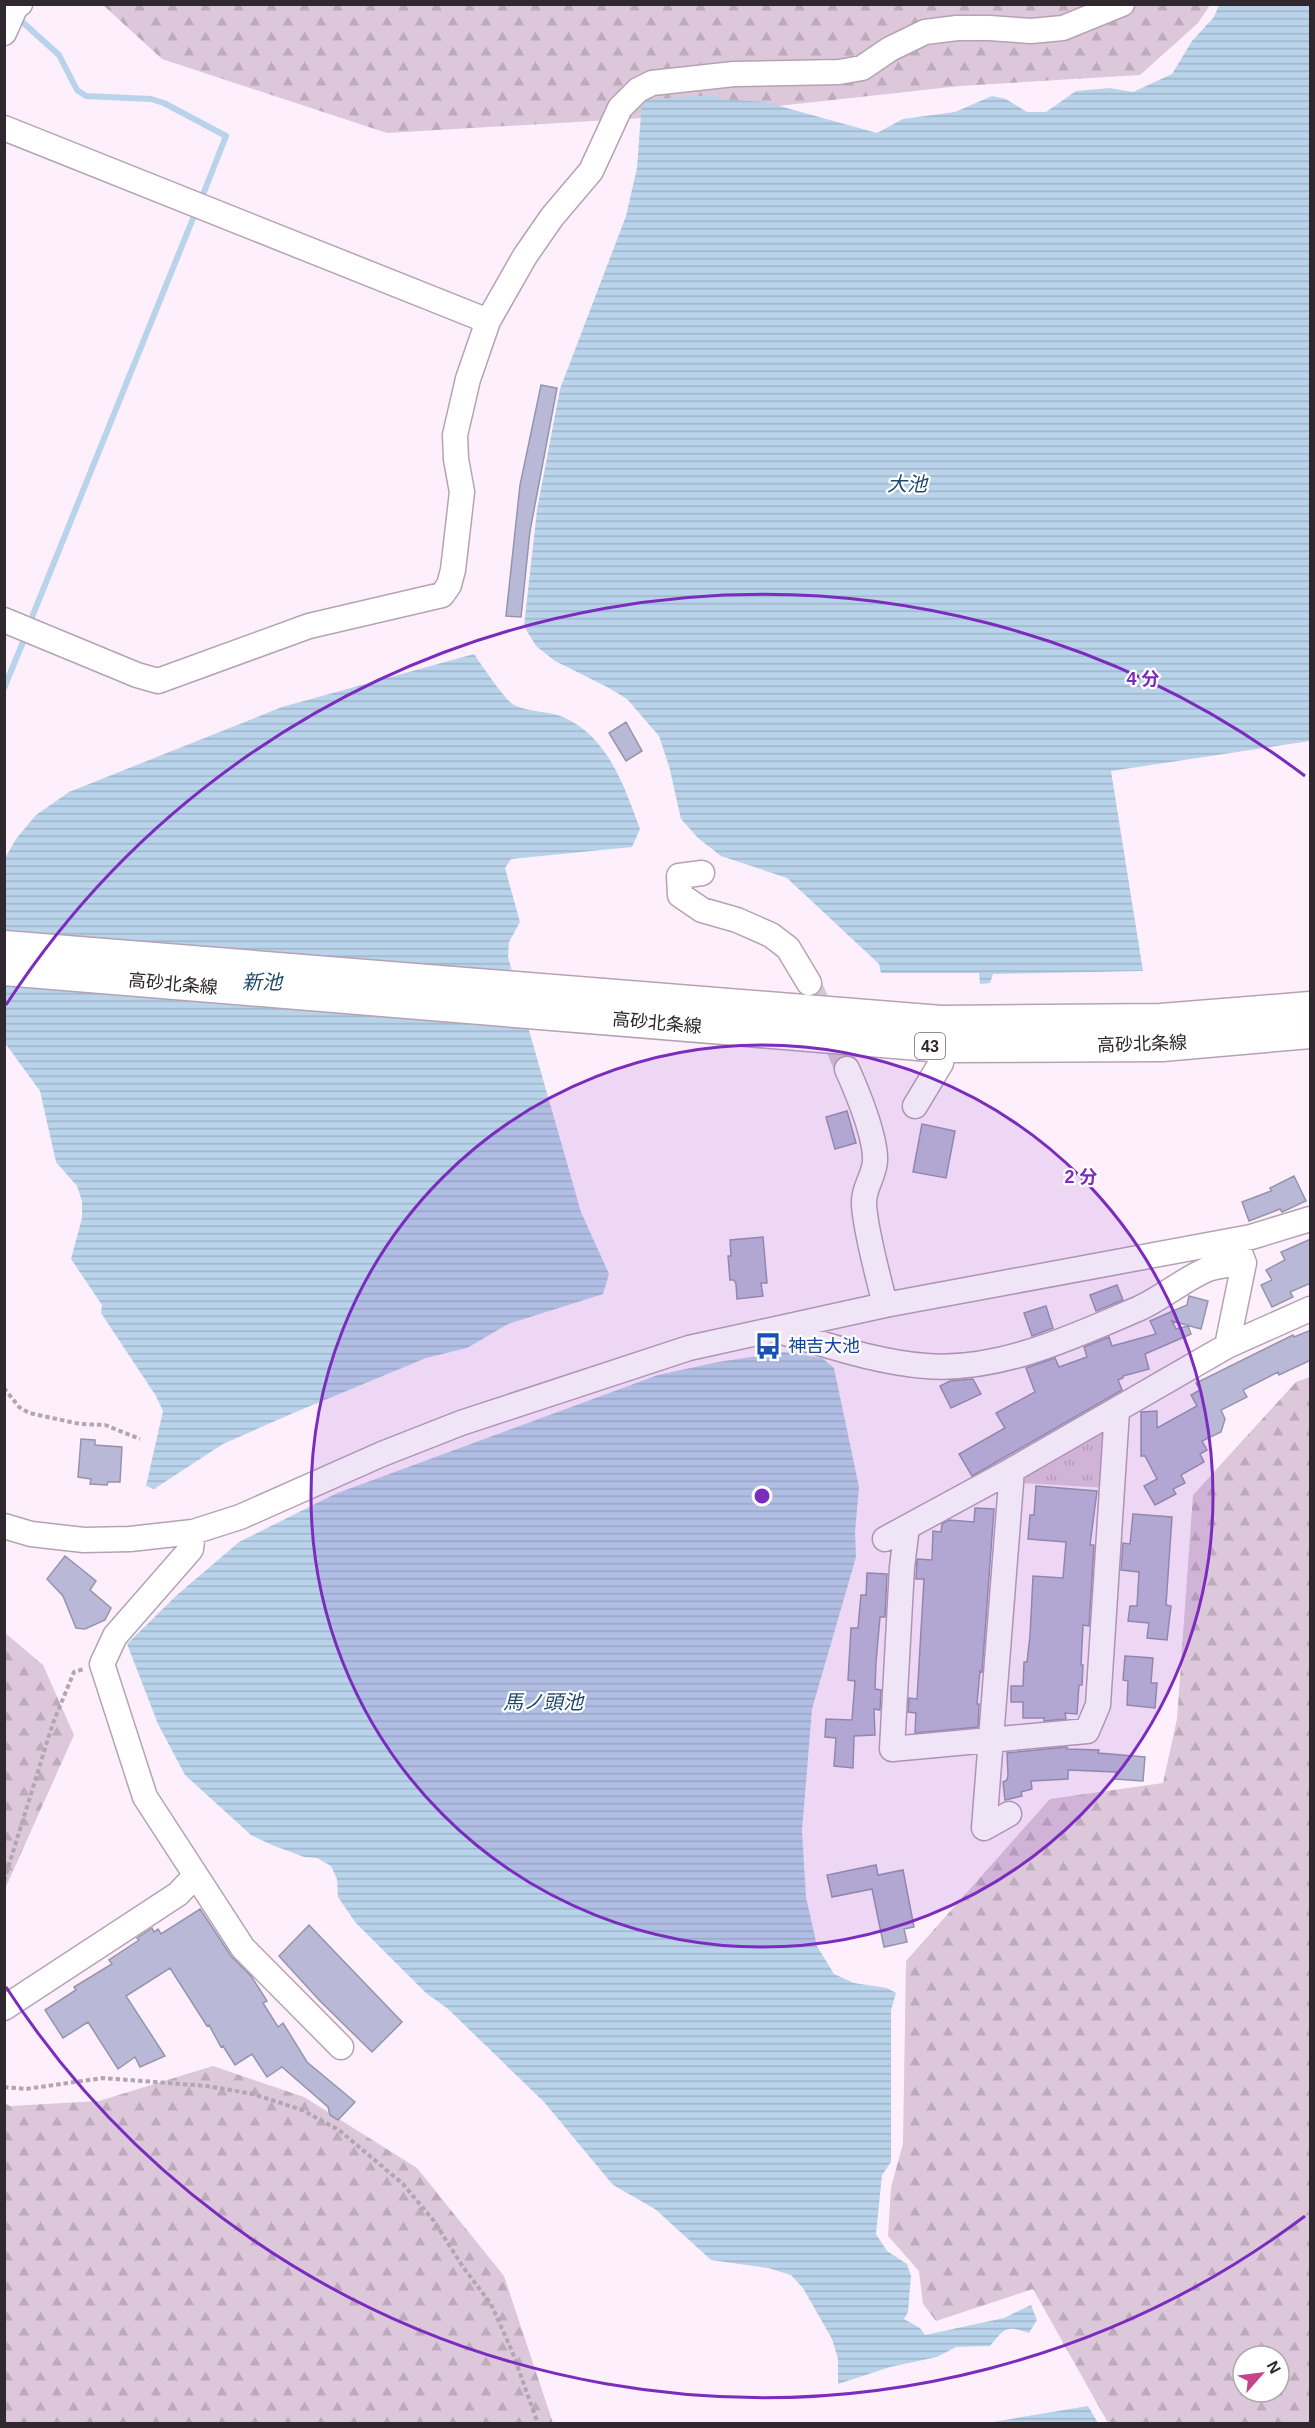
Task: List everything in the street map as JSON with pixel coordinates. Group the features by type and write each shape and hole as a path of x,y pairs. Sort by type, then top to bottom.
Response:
{"main road":[{"name":"高砂北条線","path":"4,946 554,1002 943,1047 1162,1046 1311,1033"},
{"name":"高砂北条線","path":"4,970 554,1002 941,1021 1161,1019 1311,1007"}],"street":[{"path":"4,620 137,675 158,681 309,626 442,595 449,585 453,570 462,492 456,459 455,435 468,380 488,321 525,256 552,217 591,171 620,108 638,90 652,83 734,74 839,72 862,68 890,49 925,32 957,28 990,28 1031,32 1063,28 1122,4"},
{"path":"4,128 488,321"},
{"path":"702,873 679,876 680,895 702,910 737,920 771,935 788,948 809,982"},
{"path":"915,1106 941,1063 943,1047"},
{"path":"847,1069 863,1106 875,1159 873,1172 864,1189 864,1206 885,1305"},
{"path":"4,1526 32,1534 84,1540 130,1539 193,1533 240,1517 382,1454 461,1423 689,1348 770,1328 885,1305 1251,1237 1311,1219"},
{"path":"1227,1346 1244,1263 1235,1239"},
{"path":"770,1328 890,1362 928,1366 969,1365 1007,1358 1048,1344 1143,1306 1209,1268 1244,1263"},
{"path":"885,1539 1117,1411 1227,1346 1311,1309"},
{"path":"907,1527 902,1567 892,1749 1087,1731 1098,1705 1117,1411"},
{"path":"1009,1814 984,1828 1012,1470"},
{"path":"193,1533 191,1549 115,1636 102,1664 144,1797 243,1948 341,2047"},
{"path":"4,2008 178,1894 195,1876"}],"path":[{"path":"4,1388 19,1407 29,1413 80,1424 105,1425 140,1439"},
{"path":"4,1881 53,1723 74,1672 102,1664"},
{"path":"4,2087 26,2089 103,2078 207,2086 253,2094 292,2107 339,2130 403,2184 434,2221 463,2267 491,2304 512,2351 538,2424"}],"green space":[{"path":"103,5 1210,5 1198,23 1140,75 960,86 695,115 387,133 162,59"},
{"path":"1310,1377 1310,2423 1108,2423 1033,2289 936,2321 923,2304 919,2271 888,2236 891,2187 903,2144 906,1961 1050,1799 1163,1783 1177,1719 1193,1495 1296,1382"},
{"path":"1098,1430 1109,1439 1107,1488 1021,1483 1025,1471 1033,1471 1042,1467 1039,1462"},
{"path":"5,1633 43,1665 74,1735 5,1889"},
{"path":"213,2066 304,2097 417,2168 504,2276 553,2423 5,2423 4,2103 10,2106 99,2101"}],"water":[{"name":"大池","path":"1219,5 1310,5 1310,741 1111,771 1143,971 993,974 990,983 980,984 979,973 881,973 879,964 787,878 721,856 698,838 681,819 669,766 659,736 627,699 555,661 536,646 524,626 537,510 560,389 626,216 637,168 642,100 712,95 723,99 765,102 877,133 903,119 955,112 992,96 1006,99 1027,112 1046,112 1076,91 1110,88 1133,92 1172,74 1192,41 1214,17"},
{"name":"新池","path":"474,654 499,689 514,705 563,717 592,737 613,765 640,829 632,847 511,859 505,868 520,922 509,942 508,957 581,1212 609,1274 603,1294 508,1324 467,1348 426,1358 291,1414 223,1444 154,1489 146,1486 163,1411 156,1396 101,1313 102,1305 71,1259 82,1218 82,1201 77,1186 56,1162 40,1091 5,1043 4,860 16,839 36,815 69,792 282,707"},
{"name":"馬ノ頭池","path":"784,1352 822,1358 834,1368 859,1487 855,1532 856,1557 812,1709 802,1831 806,1897 817,1946 834,1974 854,1983 887,1988 896,1993 891,2010 891,2162 882,2175 876,2234 887,2251 907,2264 911,2276 908,2312 904,2319 920,2328 925,2335 1004,2318 1031,2305 1037,2320 1029,2333 1015,2329 1006,2330 990,2346 956,2347 937,2357 890,2367 838,2384 838,2359 832,2339 803,2288 791,2275 768,2268 711,2260 655,2209 613,2185 544,2102 448,2009 426,1993 355,1922 338,1897 337,1879 331,1866 317,1858 304,1857 251,1835 185,1775 158,1724 127,1644 177,1595 239,1542 335,1494 658,1375 718,1362"},
{"path":"1088,2406 1098,2423 987,2423"}],"building":[{"path":"541,385 557,388 530,531 521,617 506,616 520,485"},
{"path":"626,722 642,751 626,761 609,733"},
{"path":"847,1111 856,1143 835,1149 826,1117"},
{"path":"922,1124 955,1131 946,1178 913,1172"},
{"path":"1294,1176 1306,1201 1282,1212 1280,1209 1249,1221 1242,1202 1271,1191 1270,1188"},
{"path":"763,1237 767,1283 761,1283 763,1296 737,1299 736,1284 734,1280 730,1280 728,1256 731,1256 730,1240"},
{"path":"1311,1239 1311,1283 1290,1292 1293,1297 1272,1307 1261,1285 1272,1280 1266,1270 1285,1260 1281,1252"},
{"path":"1117,1285 1123,1300 1096,1311 1090,1295"},
{"path":"1189,1296 1208,1301 1201,1329 1172,1321 1176,1329 1188,1326 1191,1334 1145,1354 1149,1369 1123,1376 1118,1380 1122,1390 972,1476 959,1454 1005,1428 996,1413 1035,1392 1026,1368 1055,1358 1059,1367 1087,1357 1084,1347 1109,1337 1112,1346 1156,1334 1150,1321 1187,1305"},
{"path":"1046,1306 1053,1328 1032,1336 1024,1313"},
{"path":"1311,1330 1311,1360 1279,1375 1278,1372 1243,1390 1247,1397 1221,1410 1225,1419 1221,1432 1202,1441 1207,1450 1200,1454 1204,1462 1181,1475 1185,1483 1173,1489 1176,1494 1155,1505 1144,1486 1157,1479 1145,1456 1141,1456 1141,1412 1157,1411 1157,1428 1197,1406 1191,1395 1200,1390 1196,1383 1293,1335 1294,1337"},
{"path":"973,1379 981,1394 951,1408 940,1386 950,1381"},
{"path":"81,1439 95,1440 95,1445 122,1447 120,1482 108,1482 107,1485 90,1484 91,1479 78,1477"},
{"path":"1036,1486 1097,1491 1090,1545 1094,1545 1089,1626 1083,1625 1082,1685 1079,1685 1077,1714 1065,1713 1066,1719 1044,1721 1044,1718 1023,1718 1023,1702 1011,1702 1011,1686 1023,1686 1024,1662 1027,1662 1030,1636 1033,1576 1063,1578 1066,1542 1028,1539 1030,1515 1034,1515"},
{"path":"975,1508 994,1509 982,1672 980,1671 977,1704 979,1704 978,1727 915,1733 916,1713 908,1712 909,1698 917,1699 924,1579 916,1579 917,1559 932,1560 933,1531 941,1532 942,1524 949,1520 974,1522"},
{"path":"1133,1514 1172,1517 1166,1605 1171,1606 1167,1640 1147,1638 1149,1623 1128,1621 1130,1606 1137,1606 1139,1572 1121,1570 1123,1543 1130,1544"},
{"path":"65,1556 96,1581 90,1590 111,1608 105,1620 85,1629 76,1628 63,1596 47,1579"},
{"path":"867,1573 887,1574 885,1617 880,1617 876,1662 875,1689 881,1690 880,1710 874,1709 875,1735 854,1736 853,1768 834,1766 836,1738 825,1737 826,1719 852,1720 855,1681 848,1680 851,1628 858,1628 861,1595 866,1595"},
{"path":"1125,1656 1153,1658 1151,1683 1157,1683 1155,1708 1127,1705 1128,1681 1123,1680"},
{"path":"1067,1747 1067,1749 1099,1750 1098,1753 1145,1757 1143,1781 1115,1779 1116,1772 1068,1770 1068,1779 1031,1781 1032,1789 1021,1792 1022,1796 1005,1800 1003,1782 1007,1780 1008,1775 1007,1753"},
{"path":"876,1865 878,1875 903,1870 914,1927 904,1929 907,1942 884,1947 872,1889 832,1897 827,1875"},
{"path":"200,1909 231,1956 251,1976 267,2001 263,2003 278,2027 283,2023 307,2062 355,2102 338,2120 330,2115 328,2107 282,2067 267,2077 252,2054 235,2065 170,1968 126,1996 165,2056 140,2067 135,2057 118,2069 88,2022 63,2038 45,2010 76,1990 74,1987 112,1964 109,1960 139,1940 137,1938 152,1928 154,1932 158,1929 161,1934"},
{"path":"309,1925 402,2022 372,2052 320,2001 279,1956"}],"waterway":[{"path":"18,18 59,55 77,90 86,96 151,99 164,103 226,136 200,202"},
{"path":"30,622 196,211"},
{"path":"4,688 23,642"}],"tunnel":[{"path":"809,983 847,1069"}],"place":[{"name":"神吉大池","path":"768,1346"}]}
